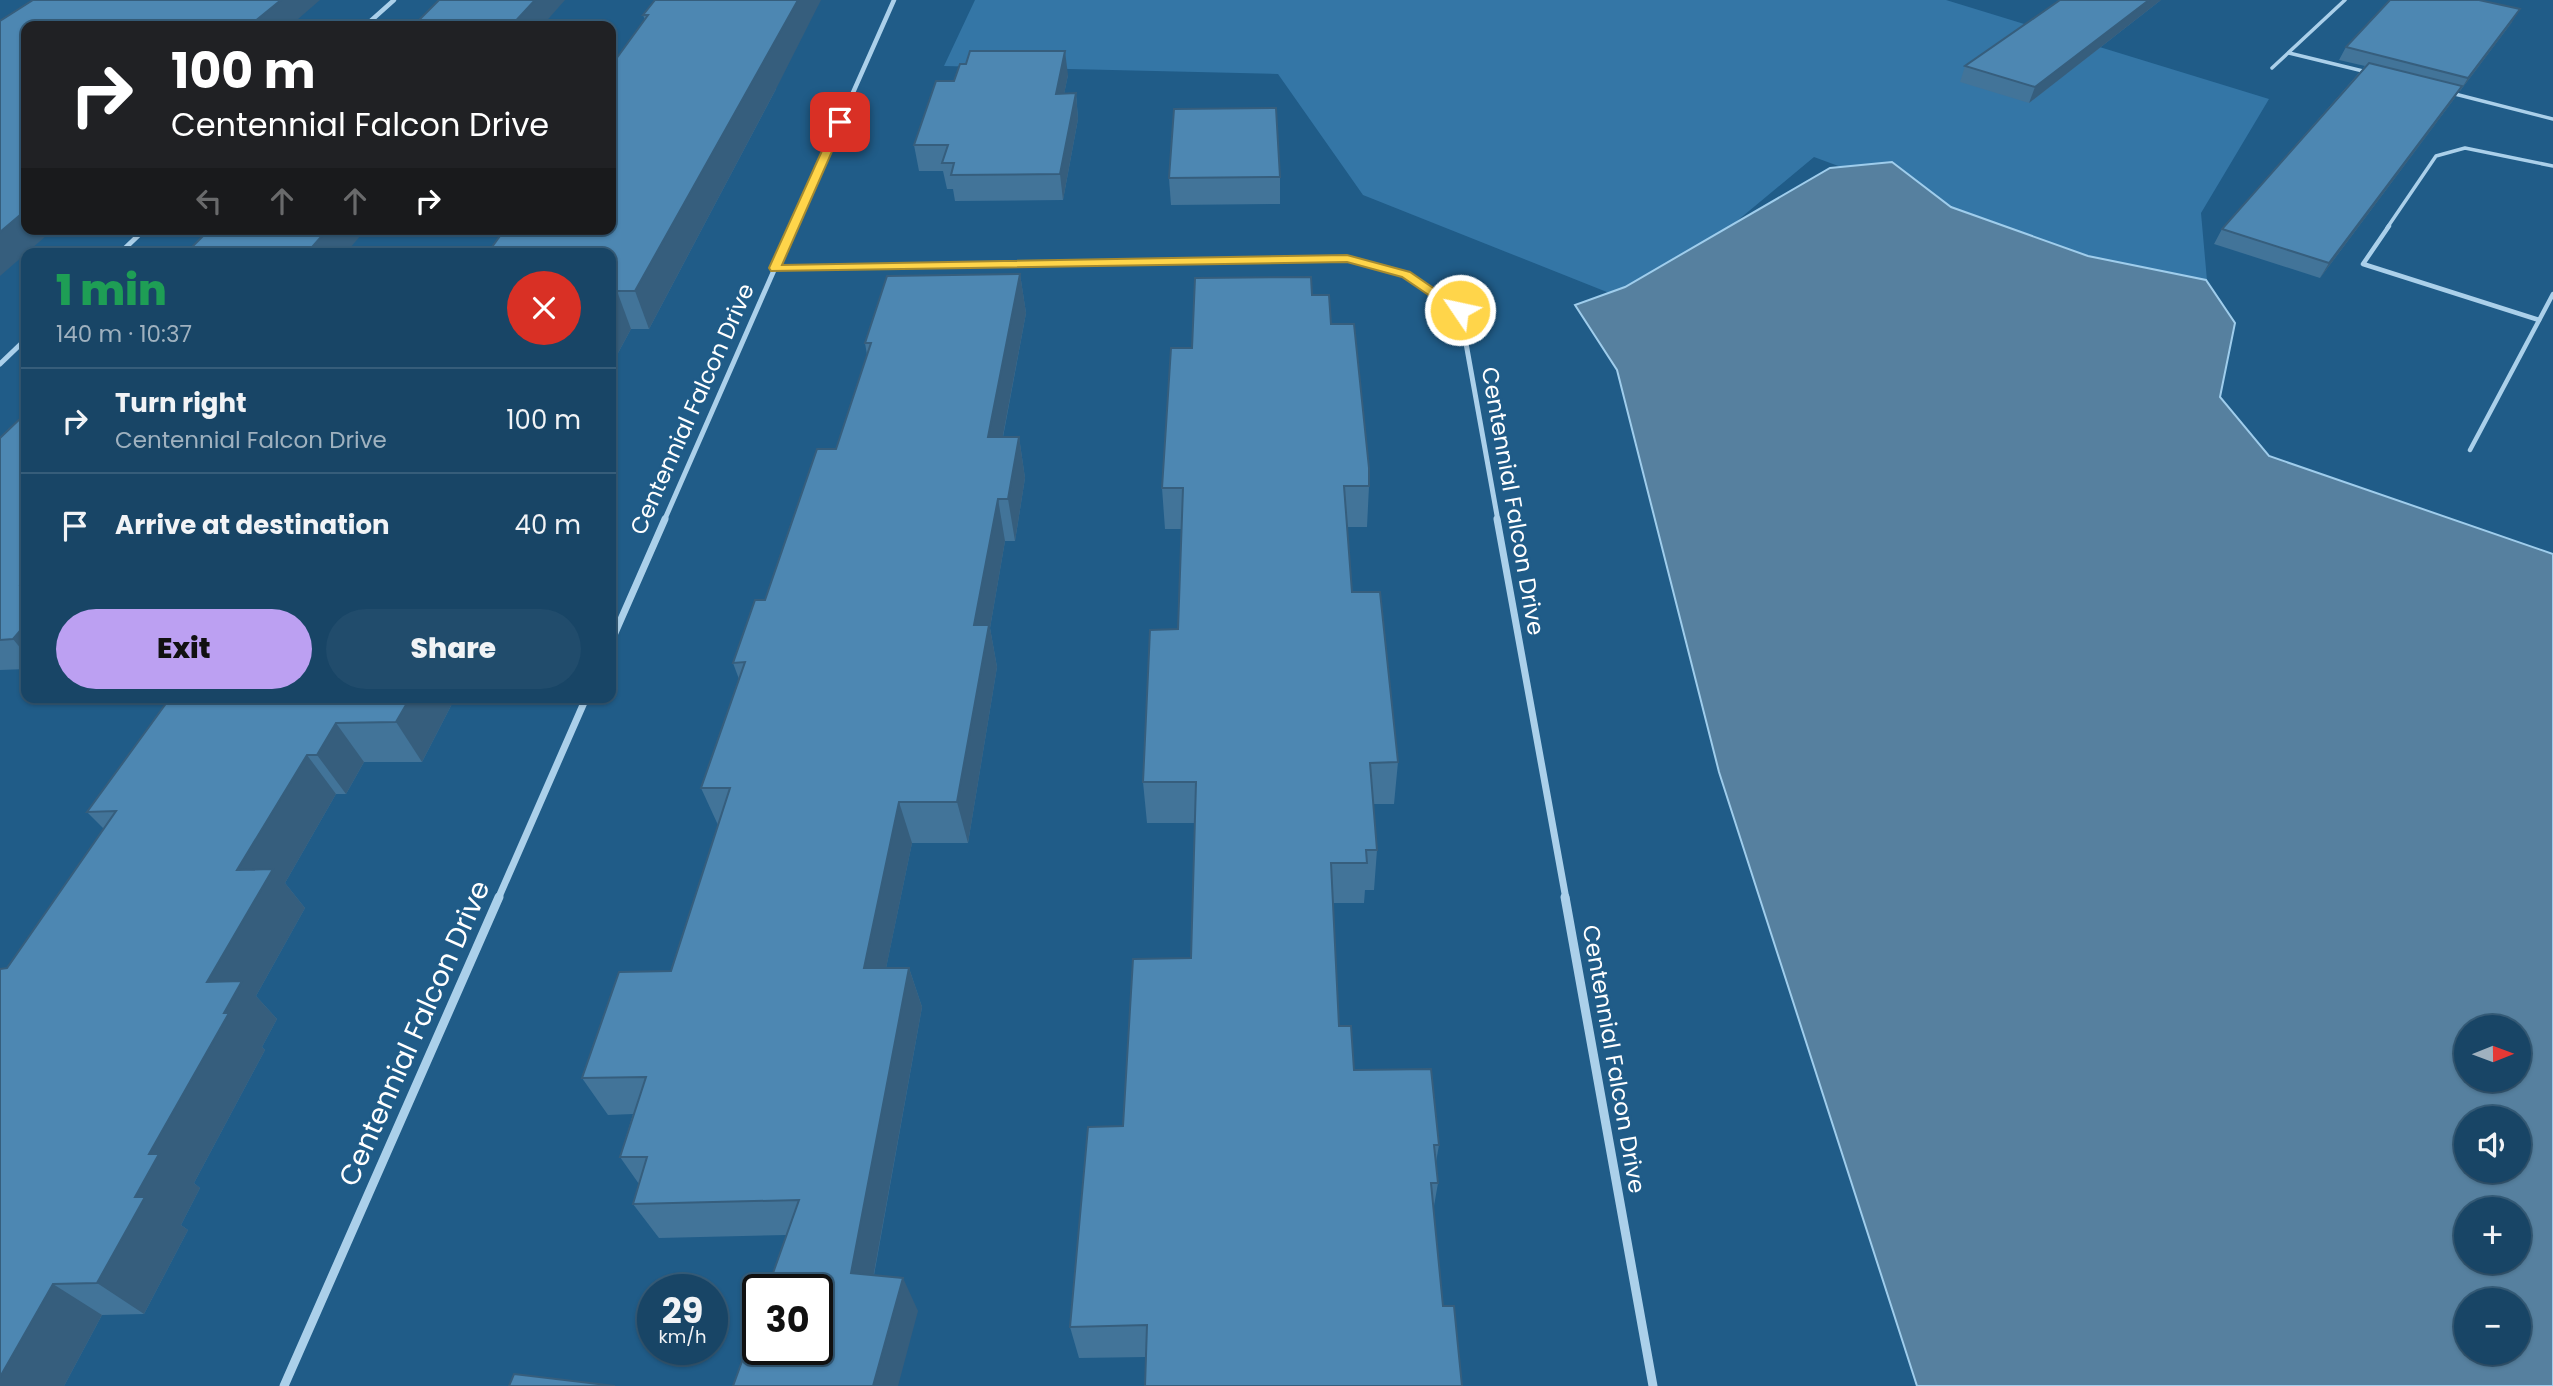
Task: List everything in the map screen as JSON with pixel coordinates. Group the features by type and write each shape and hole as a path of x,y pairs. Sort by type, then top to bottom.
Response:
{"street":[{"path":"371,21 394,0"},
{"name":"Centennial Falcon Drive","path":"616,631 894,0"},
{"path":"125,248 139,235"},
{"name":"Centennial Falcon Drive","path":"775,268 1347,258 1406,275 1460,310 1653,1386"},
{"path":"0,363 21,344"},
{"name":"Centennial Falcon Drive","path":"284,1386 584,703"}],"lane":[{"path":"2272,68 2345,0"},
{"path":"2289,52 2368,72"},
{"path":"2447,92 2553,119"},
{"path":"2539,320 2364,264 2436,156 2465,148 2553,166"},
{"path":"2470,450 2553,295"}],"shaded area":[{"path":"975,0 1946,0 2269,99 2201,213 2209,303 1814,157 1637,304 1363,195 1278,74 944,66"},
{"path":"1892,162 1951,207 2088,256 2206,280 2235,323 2220,397 2269,456 2553,554 2553,1386 1917,1386 1719,772 1617,370 1575,305 1625,287 1830,168"}],"building":[{"path":"33,0 281,0 255,21 21,21 21,214 0,232 0,21"},
{"path":"439,0 535,0 516,21 418,21"},
{"path":"655,0 798,0 635,291 616,293 616,248 491,248 501,235 616,235 616,59 648,15 643,15"},
{"path":"2060,0 2149,0 2035,87 1965,66"},
{"path":"2390,0 2479,0 2520,9 2468,78 2346,47"},
{"path":"970,51 1065,51 1056,94 1076,93 1060,174 951,175 954,163 942,163 948,145 914,145 936,81 954,81 960,64 966,64"},
{"path":"2369,63 2462,86 2329,263 2222,229"},
{"path":"1276,108 1280,177 1169,178 1174,109"},
{"path":"204,235 323,235 311,248 191,248"},
{"path":"1020,274 988,437 1019,437 1008,499 998,499 974,625 989,625 957,802 899,802 864,968 909,968 851,1273 903,1278 873,1386 733,1386 742,1361 742,1365 833,1365 833,1274 773,1274 799,1200 633,1204 647,1157 620,1157 646,1077 582,1078 619,972 671,971 730,788 701,788 745,662 733,663 755,600 765,600 817,449 836,449 871,343 865,343 887,276"},
{"path":"1311,277 1312,295 1329,295 1331,324 1354,324 1369,486 1344,486 1352,592 1380,592 1398,762 1370,763 1377,850 1366,850 1367,863 1331,863 1339,1026 1351,1026 1354,1070 1431,1069 1439,1145 1434,1145 1438,1183 1431,1183 1443,1306 1454,1306 1462,1386 1145,1386 1147,1325 1070,1327 1088,1127 1123,1126 1133,959 1191,958 1196,782 1143,782 1150,630 1178,629 1183,488 1162,488 1171,348 1192,348 1195,278"},
{"path":"21,418 21,630 13,639 0,640 0,438"},
{"path":"166,703 407,703 396,722 336,723 317,755 307,755 237,870 273,869 207,982 242,981 224,1013 229,1013 149,1154 159,1154 135,1197 145,1197 97,1283 53,1284 0,1377 0,969 7,968 116,811 87,812"},
{"path":"514,1374 615,1386 509,1386"}],"route":[{"path":"840,122 775,268 1347,258 1406,275 1460,310"}]}
